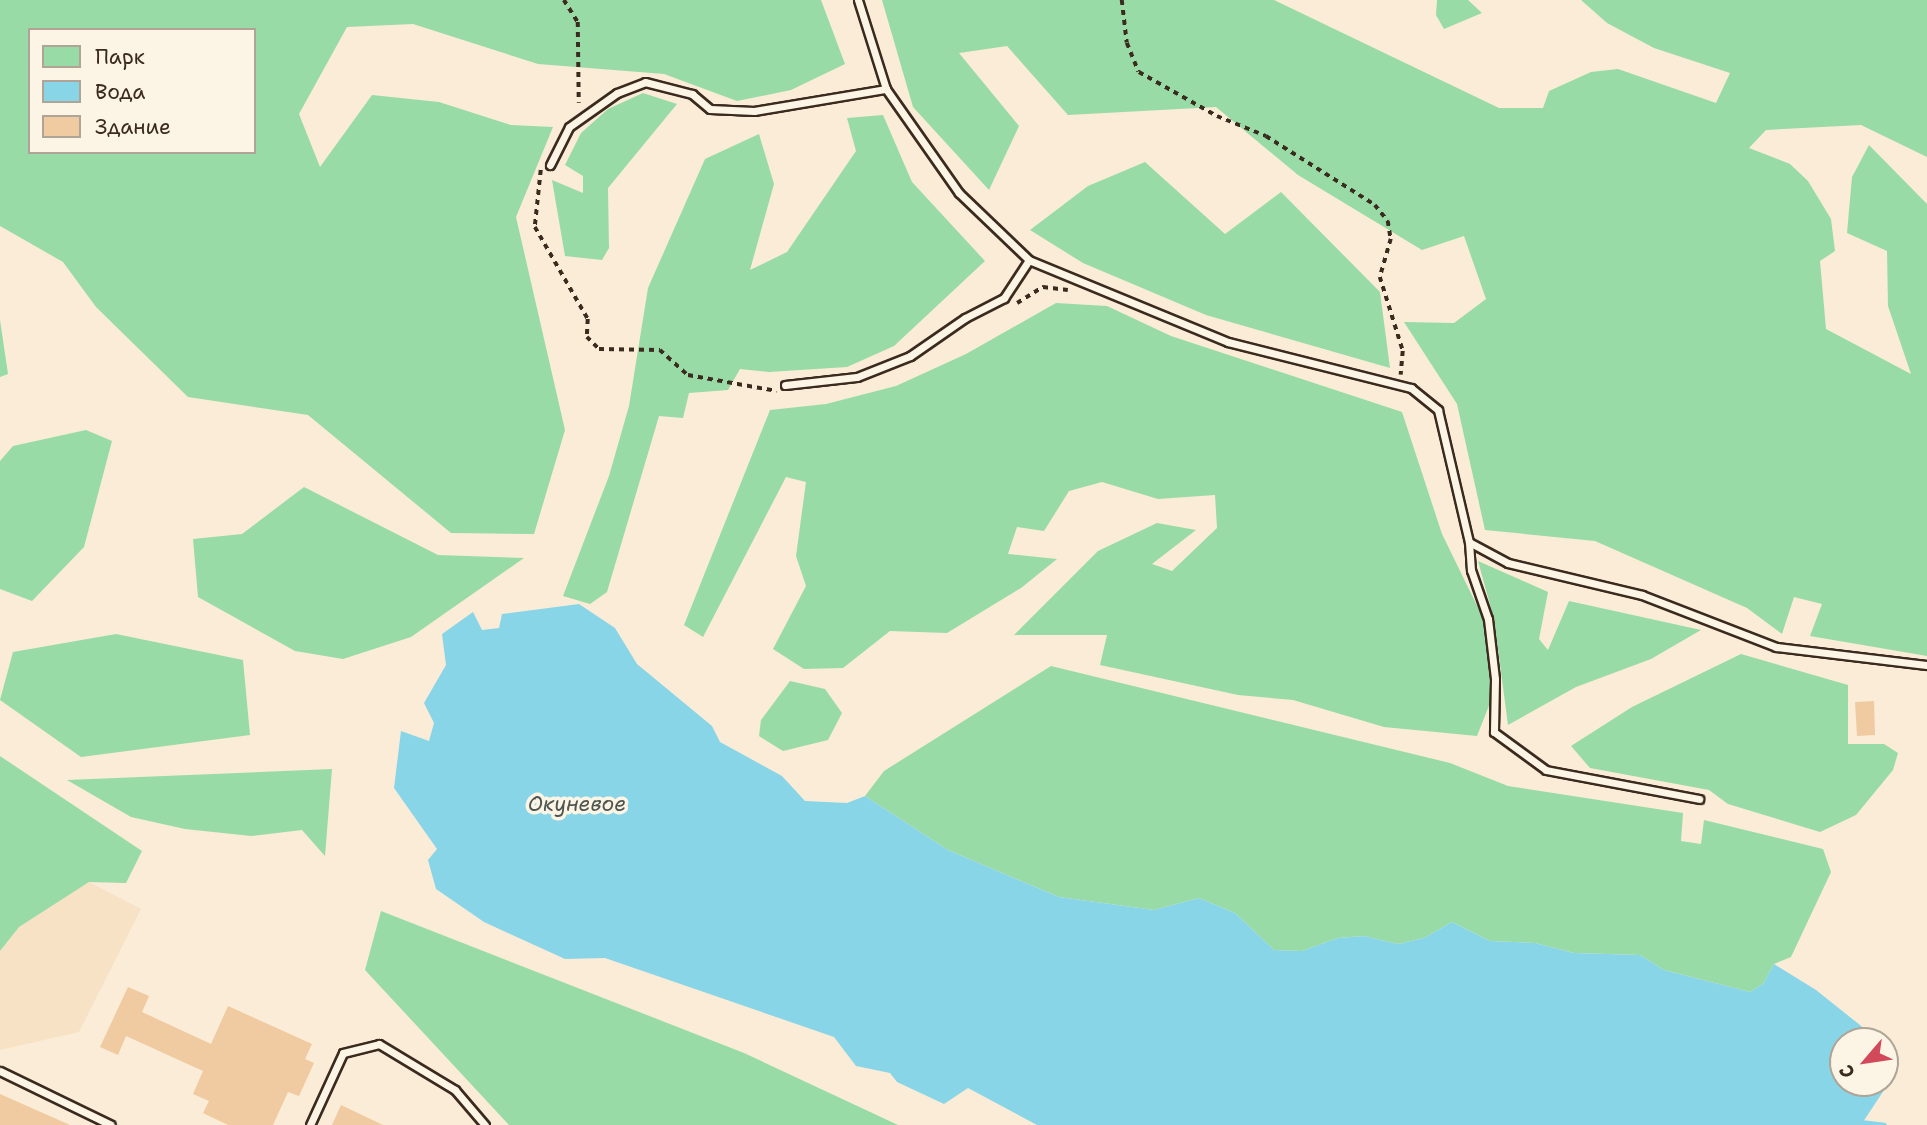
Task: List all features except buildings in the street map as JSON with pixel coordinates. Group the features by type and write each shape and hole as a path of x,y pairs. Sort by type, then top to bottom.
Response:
{"lane":[{"path":"858,0 886,89 959,193 1029,260 1228,342 1411,388 1438,410 1469,542 1471,570 1490,631 1495,679 1494,732 1546,770 1699,799"},
{"path":"547,163 569,128 617,93 645,82 692,94 710,109 754,111 886,89"},
{"path":"785,389 858,377 910,356 965,318 1004,298 1029,260"},
{"path":"1469,542 1508,563 1642,595 1776,647 1927,665"},
{"path":"310,1125 343,1053 379,1044 454,1090 485,1125"},
{"path":"0,1071 111,1125"}],"path":[{"path":"564,0 578,22 581,100 573,110"},
{"path":"1122,0 1127,43 1139,72 1217,116 1266,136 1375,205 1388,221 1391,239 1380,277 1403,351 1401,378 1396,385"},
{"path":"547,163 536,182 535,228 588,319 587,337 600,349 617,353 660,350 688,375 785,389"},
{"path":"1008,308 1043,287 1076,291"}],"shaded area":[{"path":"89,882 141,909 79,1032 0,1050 0,951 18,927"}],"green space":[{"path":"0,0 821,0 845,64 791,90 737,101 664,74 538,64 413,24 347,27 299,114 320,167 372,95 439,102 511,125 553,127 516,217 565,430 534,534 451,533 308,415 188,397 96,307 63,262 0,226"},
{"path":"882,0 1274,0 1499,108 1543,108 1549,91 1591,72 1618,69 1716,103 1730,73 1654,48 1607,23 1581,0 1927,0 1927,157 1861,125 1766,130 1749,148 1790,164 1808,181 1831,219 1835,251 1820,261 1826,329 1911,374 1888,306 1887,251 1847,233 1852,177 1869,145 1927,204 1927,656 1810,636 1822,604 1794,597 1782,634 1747,608 1595,541 1485,530 1457,404 1404,322 1454,323 1486,299 1464,236 1422,250 1298,175 1216,107 1068,115 1007,46 959,53 1019,126 989,190 913,107"},
{"path":"1437,0 1468,0 1482,13 1444,29 1436,15"},
{"path":"643,93 677,104 608,188 609,248 602,260 565,256 552,180 583,193 583,176 565,165 581,133 608,109"},
{"path":"883,115 912,182 985,261 894,346 847,367 769,372 740,369 728,390 689,393 683,418 659,416 607,592 590,604 563,596 609,476 629,406 648,288 705,159 759,134 774,184 750,270 787,252 856,151 847,118"},
{"path":"1145,162 1225,234 1281,192 1380,292 1390,368 1206,315 1083,263 1030,230 1088,186"},
{"path":"1056,303 1107,306 1171,336 1402,412 1442,534 1484,620 1492,698 1477,736 1384,727 1293,700 1238,695 1100,665 1107,635 1014,635 1098,551 1157,523 1196,530 1152,564 1172,571 1217,528 1215,495 1158,499 1102,482 1069,491 1044,531 1017,527 1008,554 1057,559 1021,588 947,633 890,631 843,668 804,669 773,649 806,586 796,556 806,482 786,477 703,637 684,625 770,410 826,404 896,386 966,354"},
{"path":"0,320 8,374 0,377"},
{"path":"86,430 112,441 84,547 32,601 0,589 0,461 13,446"},
{"path":"304,487 438,555 524,558 411,637 343,659 295,651 198,597 193,539 242,534"},
{"path":"1478,561 1548,592 1539,639 1548,650 1569,601 1701,630 1651,659 1576,687 1508,725 1494,619"},
{"path":"116,634 243,660 250,735 81,757 0,700 13,652"},
{"path":"1741,654 1848,685 1848,744 1884,744 1898,753 1893,770 1856,815 1820,832 1728,804 1709,790 1590,768 1571,746 1632,707"},
{"path":"1051,666 1450,763 1508,786 1683,813 1681,841 1701,844 1704,820 1823,849 1831,872 1791,957 1774,964 1763,984 1750,992 1664,970 1640,955 1574,953 1535,943 1490,941 1452,922 1424,938 1398,944 1364,936 1338,938 1302,951 1274,950 1235,913 1199,898 1154,910 1059,897 948,850 865,796 884,771"},
{"path":"790,681 825,689 842,713 828,740 783,751 759,736 761,720"},
{"path":"0,756 142,851 126,883 89,882 19,927 0,951"},
{"path":"332,769 325,856 302,830 251,836 185,829 131,817 67,780"},
{"path":"381,911 744,1053 898,1125 509,1125 365,970"}],"water":[{"name":"Окуневое","path":"579,604 615,628 637,664 712,726 720,742 782,776 805,801 847,803 865,796 948,850 1059,897 1154,910 1199,898 1235,913 1274,950 1302,951 1338,938 1364,936 1398,944 1424,938 1452,922 1490,941 1535,943 1574,953 1640,955 1664,970 1750,992 1763,984 1774,964 1816,990 1862,1027 1829,1027 1829,1097 1879,1097 1861,1125 1037,1125 968,1088 944,1104 897,1082 890,1073 856,1066 834,1037 605,958 565,959 484,922 436,889 428,860 437,849 394,788 401,731 429,741 434,723 424,703 446,665 442,634 473,612 482,630 499,628 502,614"}],"waterway":[{"path":"1861,1122 1884,1125"}]}
